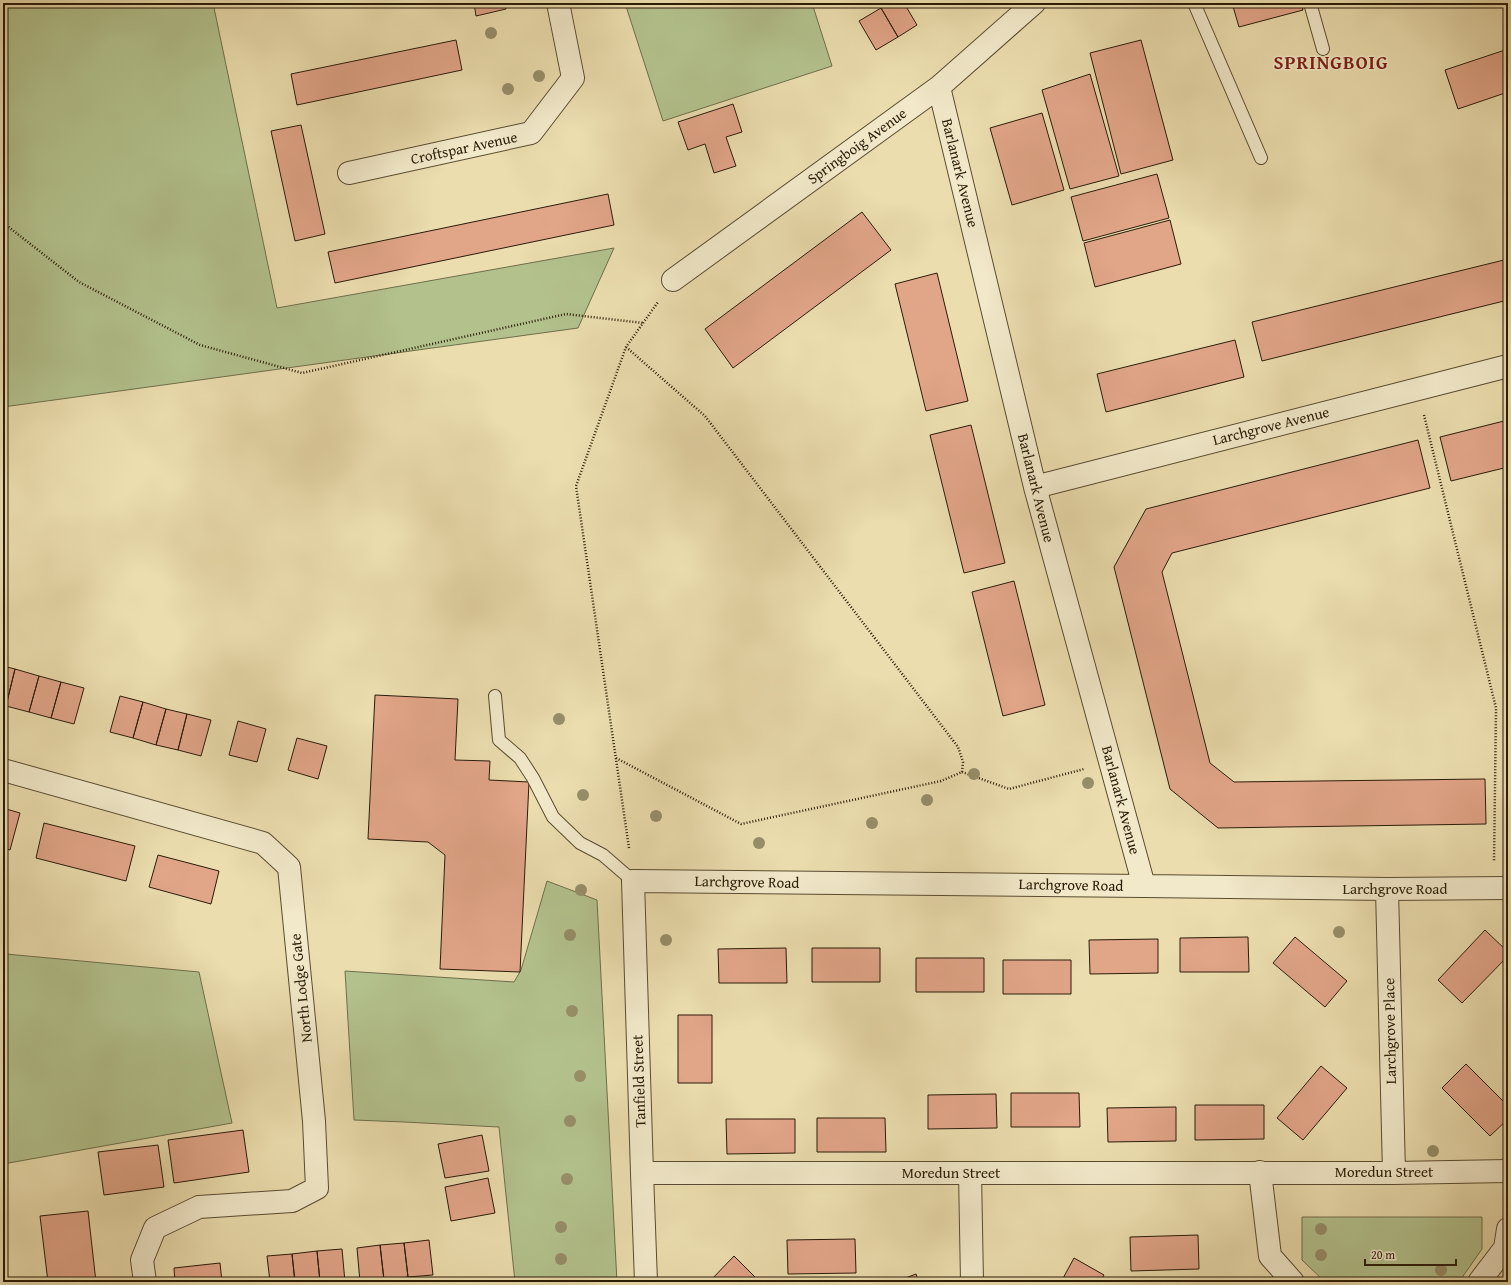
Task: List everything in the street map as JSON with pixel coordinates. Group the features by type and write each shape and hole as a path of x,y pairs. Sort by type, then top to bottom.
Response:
{"street":[{"name":"Croftspar Avenue","path":"349,173 531,133 573,78 558,3"},
{"name":"Springboig Avenue","path":"673,280 939,87 1034,3"},
{"name":"Barlanark Avenue","path":"939,87 1035,486 1144,886"},
{"name":"Larchgrove Avenue","path":"1035,486 1508,366"},
{"name":"North Lodge Gate","path":"3,770 263,843 289,867 314,1121 317,1188 292,1201 200,1206 155,1228 142,1260 145,1282"},
{"name":"Larchgrove Road","path":"633,881 1387,890 1501,888"},
{"name":"Tanfield Street","path":"633,881 646,1282"},
{"name":"Larchgrove Place","path":"1387,890 1394,1172"},
{"name":"Moredun Street","path":"642,1173 1508,1171"},
{"path":"1260,1172 1270,1256 1293,1282"},
{"path":"970,1173 972,1282"},
{"path":"1479,1282 1505,1248 1508,1229"}],"lane":[{"path":"1194,3 1261,158"},
{"path":"1310,3 1323,49"},
{"path":"494,696 499,740 520,758 533,778 553,817 580,843 603,855 633,881"}],"path":[{"path":"3,220 6,225 79,282 200,345 302,373 566,314 643,323"},
{"path":"633,881 576,486 626,347 673,280"},
{"path":"626,347 705,416 958,747 963,762 962,772"},
{"path":"1417,389 1496,708 1501,888"},
{"path":"616,758 741,824 940,782 962,772 1009,789 1110,762"}],"green space":[{"path":"3,3 213,3 277,308 614,248 578,328 3,407"},
{"path":"625,3 812,3 832,66 663,121"},
{"path":"547,881 597,900 617,1282 515,1282 499,1127 354,1120 345,971 514,982 521,970"},
{"path":"6,954 199,972 232,1123 3,1164 3,958"},
{"path":"1302,1217 1482,1217 1482,1249 1459,1282 1325,1282 1302,1260"}],"building":[{"path":"474,3 505,3 506,9 476,16"},
{"path":"890,3 904,3 917,25 898,37 881,8"},
{"path":"1232,3 1301,3 1303,10 1239,27"},
{"path":"881,8 898,37 876,50 859,21"},
{"path":"456,40 462,70 297,105 291,74"},
{"path":"1141,40 1173,160 1121,174 1090,53"},
{"path":"1508,49 1508,92 1458,109 1445,70"},
{"path":"1090,74 1119,176 1070,189 1042,90"},
{"path":"733,104 742,132 726,137 736,166 714,173 705,144 688,150 678,122"},
{"path":"1042,113 1064,190 1012,205 990,128"},
{"path":"301,125 325,234 295,241 271,131"},
{"path":"1157,174 1169,218 1083,241 1071,197"},
{"path":"608,194 614,225 335,283 328,252"},
{"path":"862,212 891,250 733,368 705,329"},
{"path":"1170,220 1181,264 1095,287 1084,243"},
{"path":"1508,259 1508,300 1262,361 1252,322"},
{"path":"937,273 968,401 926,411 895,284"},
{"path":"1235,340 1244,377 1106,412 1097,374"},
{"path":"1508,420 1508,467 1451,481 1440,437"},
{"path":"971,425 1005,563 964,573 930,435"},
{"path":"1418,440 1430,488 1172,553 1162,572 1210,763 1234,782 1485,779 1486,824 1218,828 1170,789 1114,567 1146,509"},
{"path":"1014,581 1045,705 1003,716 972,592"},
{"path":"3,666 15,669 6,706 3,705"},
{"path":"15,669 39,676 29,712 6,706"},
{"path":"39,676 61,682 51,718 29,712"},
{"path":"61,682 84,688 74,724 51,718"},
{"path":"375,695 458,699 455,760 490,761 489,780 529,782 520,972 440,969 445,855 428,842 368,839"},
{"path":"120,696 143,702 133,738 110,732"},
{"path":"143,702 166,709 156,745 133,738"},
{"path":"166,709 187,714 178,750 156,745"},
{"path":"187,714 211,720 201,756 178,750"},
{"path":"238,721 266,729 257,762 229,755"},
{"path":"297,738 327,746 318,779 288,770"},
{"path":"3,808 20,813 10,850 3,848"},
{"path":"44,823 135,846 126,881 36,858"},
{"path":"158,855 219,871 211,904 149,887"},
{"path":"1485,930 1508,952 1508,956 1462,1003 1438,980"},
{"path":"1248,937 1249,972 1180,972 1180,938"},
{"path":"1295,937 1347,981 1325,1007 1273,963"},
{"path":"1158,939 1158,973 1090,974 1089,940"},
{"path":"786,948 787,983 719,983 718,949"},
{"path":"812,948 880,948 880,982 812,982"},
{"path":"916,958 984,958 984,992 916,992"},
{"path":"1003,960 1071,960 1071,994 1003,994"},
{"path":"678,1015 712,1015 712,1083 678,1083"},
{"path":"1466,1064 1508,1106 1508,1119 1490,1136 1442,1088"},
{"path":"1321,1066 1347,1088 1303,1140 1277,1118"},
{"path":"1011,1093 1079,1093 1080,1127 1011,1127"},
{"path":"996,1094 997,1128 928,1129 928,1095"},
{"path":"1195,1105 1264,1105 1264,1139 1195,1140"},
{"path":"1176,1107 1176,1141 1108,1142 1107,1108"},
{"path":"817,1118 885,1118 886,1152 817,1152"},
{"path":"726,1119 795,1119 795,1153 727,1154"},
{"path":"243,1130 249,1172 174,1183 168,1140"},
{"path":"482,1135 489,1171 445,1178 438,1144"},
{"path":"158,1145 164,1187 104,1195 98,1152"},
{"path":"488,1178 495,1213 451,1221 445,1187"},
{"path":"88,1211 96,1282 48,1282 40,1216"},
{"path":"1198,1235 1199,1269 1131,1271 1130,1237"},
{"path":"855,1239 856,1273 788,1274 787,1240"},
{"path":"429,1240 433,1275 408,1277 404,1243"},
{"path":"404,1243 408,1277 384,1280 380,1245"},
{"path":"380,1245 384,1280 360,1282 357,1248"},
{"path":"342,1249 345,1282 320,1282 317,1251"},
{"path":"317,1251 320,1282 295,1282 292,1254"},
{"path":"292,1254 295,1282 270,1282 267,1256"},
{"path":"734,1256 758,1280 756,1282 709,1282"},
{"path":"1074,1258 1104,1275 1100,1282 1061,1282"},
{"path":"220,1263 222,1282 175,1282 174,1268"},
{"path":"916,1274 919,1282 895,1282"}],"district":[{"name":"SPRINGBOIG","path":"1331,62"}]}
